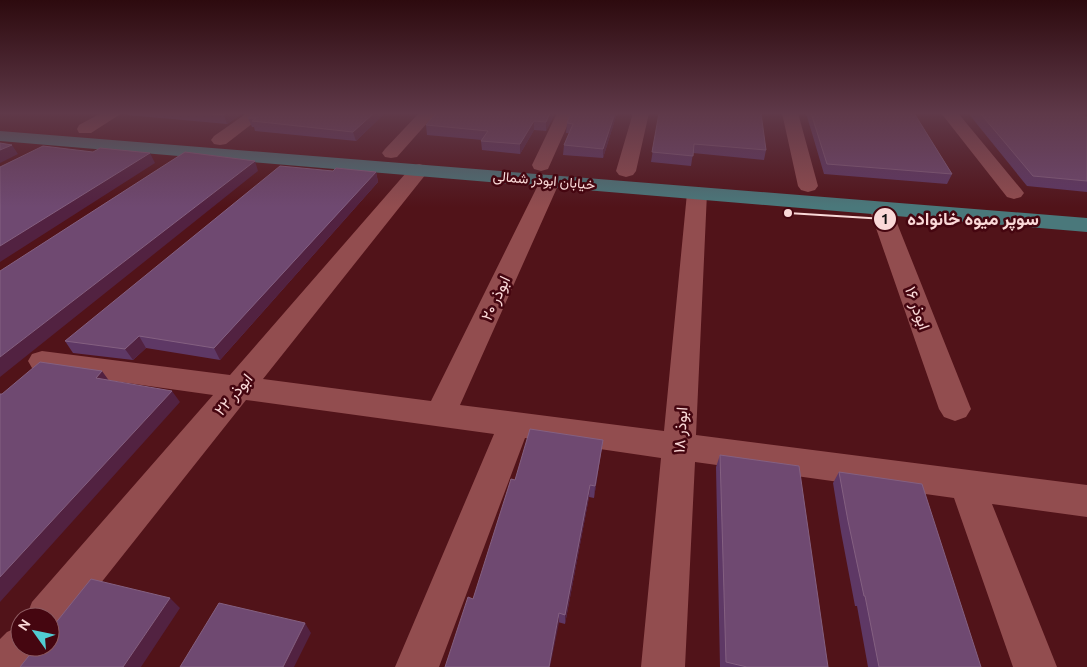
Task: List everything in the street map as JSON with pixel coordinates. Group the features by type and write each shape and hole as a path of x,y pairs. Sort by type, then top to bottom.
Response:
{"main road":[{"name":"خیابان ابوذر شمالی","path":"101,144 419,170 545,173 626,171 808,186 1085,222"},
{"name":"خیابان ابوذر شمالی","path":"274,144 391,153 697,193 1085,222"}],"street":[{"path":"32,156 55,144"},
{"path":"391,153 399,144"},
{"name":"ابوذر ۲۰","path":"440,414 545,173 555,144"},
{"path":"626,171 633,144"},
{"path":"798,144 808,186"},
{"path":"975,144 1014,192"},
{"path":"162,170 189,151"},
{"path":"263,180 288,159"},
{"name":"ابوذر ۲۲","path":"54,607 419,170"},
{"name":"ابوذر ۱۸","path":"662,667 697,193"},
{"name":"ابوذر ۱۶","path":"880,208 955,409"},
{"path":"45,359 238,387 1087,501"},
{"path":"417,667 514,424"},
{"path":"967,485 1035,667"},
{"path":"5,667 14,657"}],"building":[{"path":"0,144 12,145 0,150"},
{"path":"564,144 605,144 603,149"},
{"path":"653,144 694,144 693,156 652,152"},
{"path":"696,144 765,144 766,150"},
{"path":"821,144 933,144 952,174 827,164"},
{"path":"1006,144 1087,144 1087,181 1033,176"},
{"path":"43,146 93,152 100,148 150,153 0,246 0,167"},
{"path":"185,152 255,161 0,357 0,271"},
{"path":"280,166 333,171 336,168 376,172 214,348 139,336 125,349 65,341"},
{"path":"40,362 102,371 96,378 172,391 0,577 0,394"},
{"path":"530,429 603,440 595,486 590,485 565,615 559,613 549,667 445,667 468,597 473,599 511,479 515,480"},
{"path":"720,455 799,466 828,667 747,667 726,662"},
{"path":"839,472 922,484 981,667 879,667"},
{"path":"91,579 170,598 123,667 20,667 28,657 60,657 60,618"},
{"path":"219,603 305,623 283,667 180,667"}],"place":[{"name":"سوپر میوه خانواده","path":"788,213"}]}
